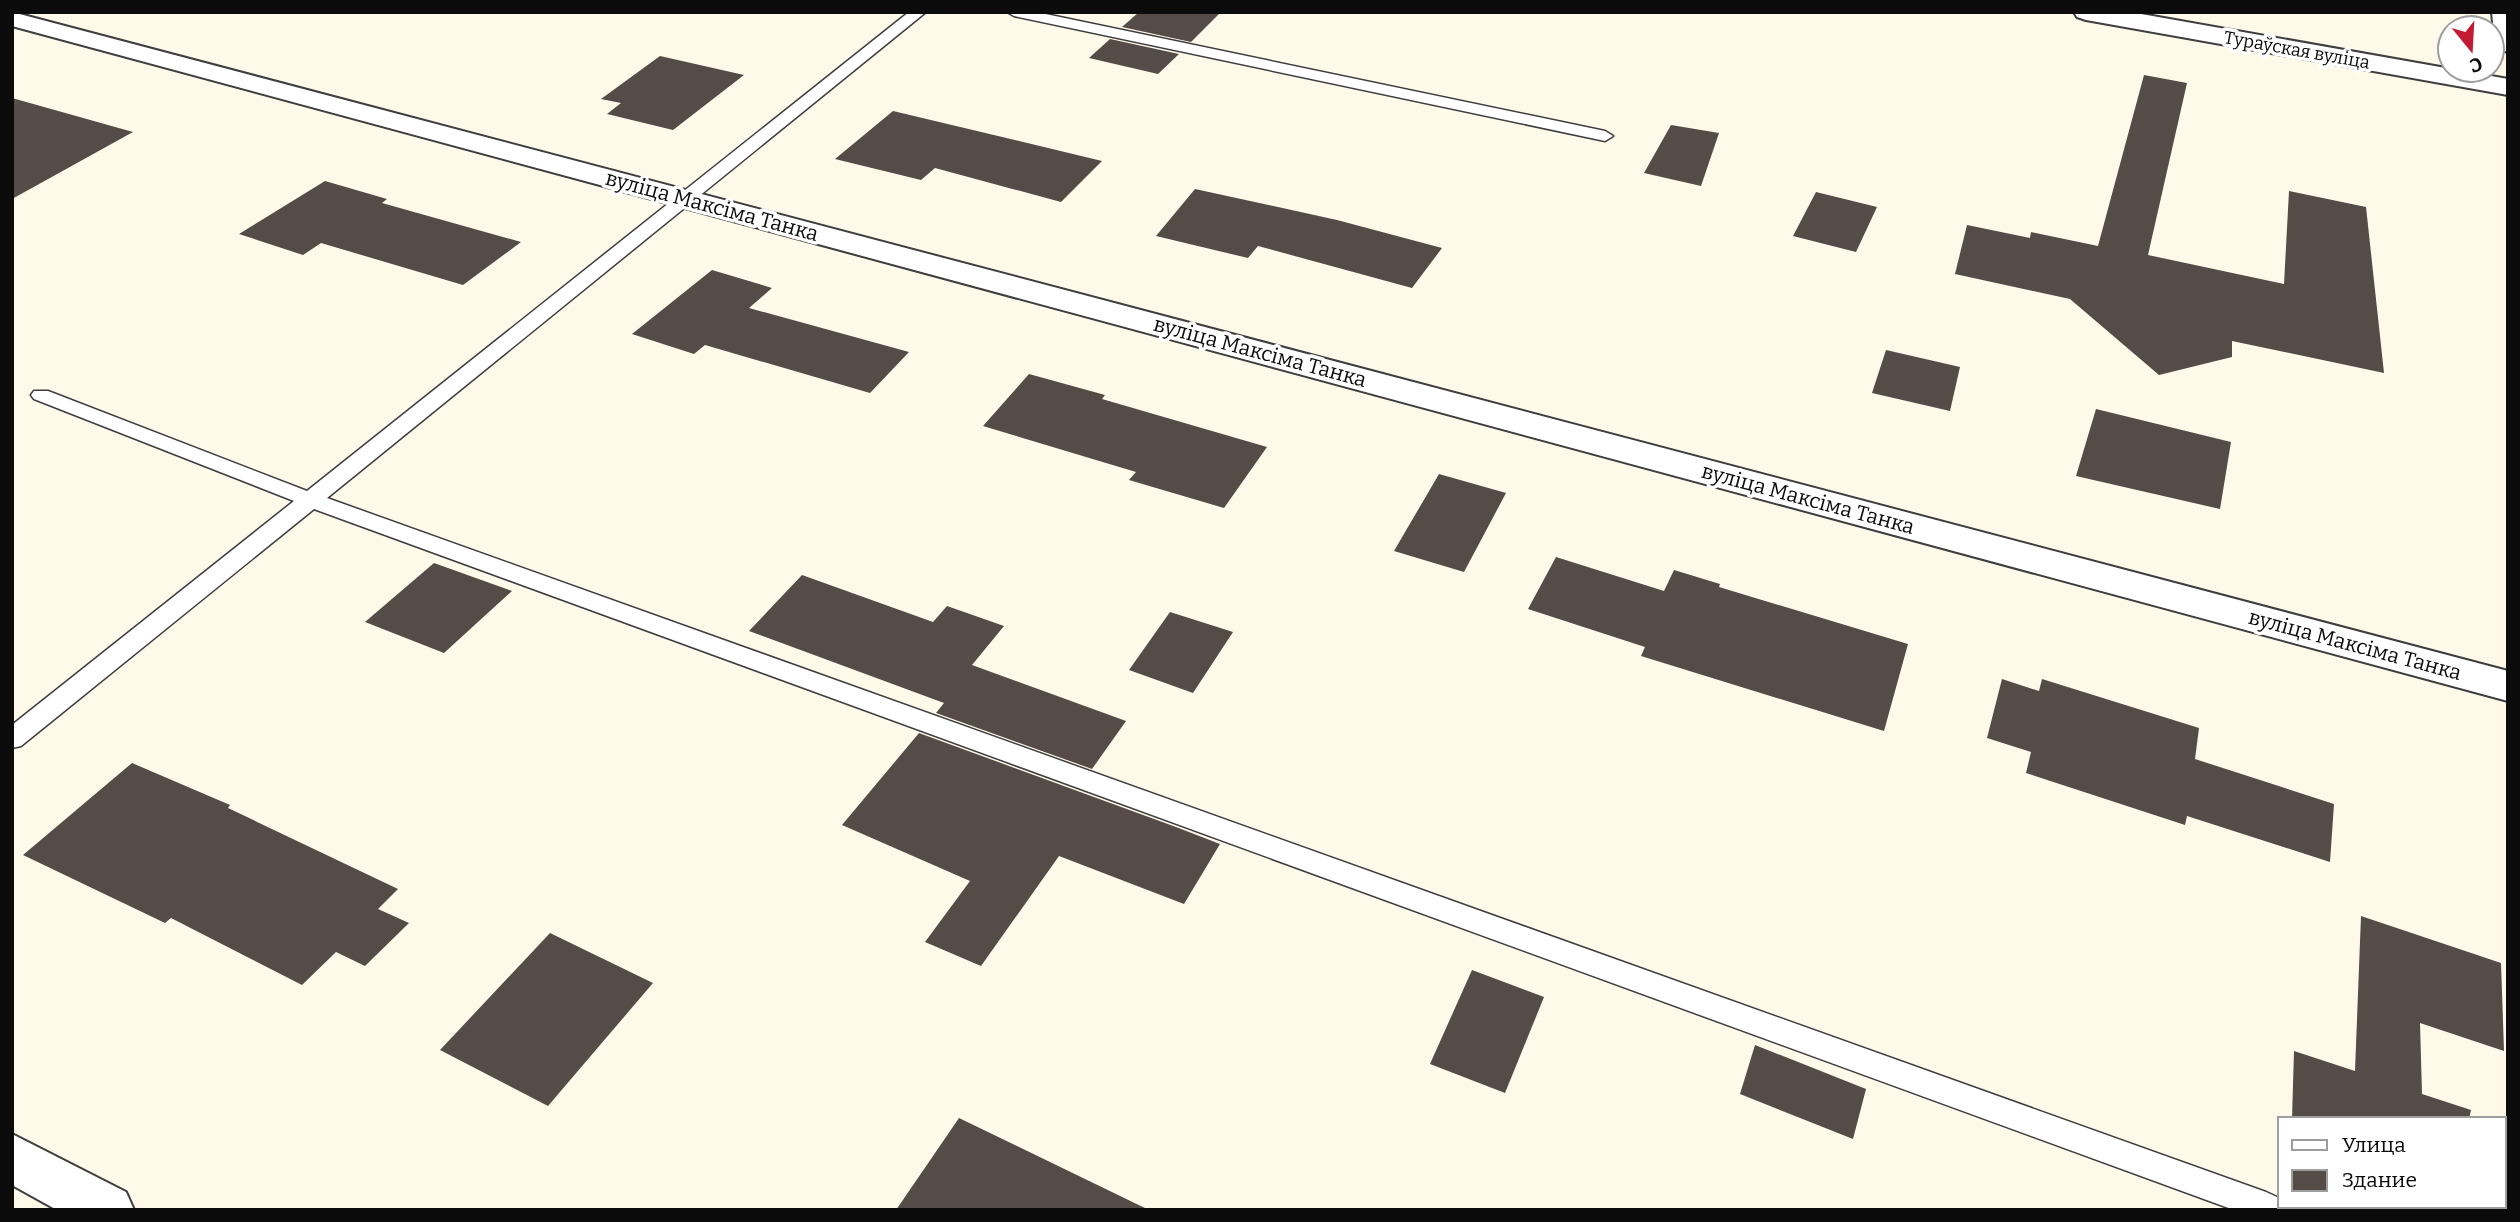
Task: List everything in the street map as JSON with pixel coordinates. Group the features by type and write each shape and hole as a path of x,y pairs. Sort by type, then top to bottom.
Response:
{"street":[{"name":"Тураўская вуліца","path":"2086,12 2508,87"},
{"path":"2505,12 2508,44"},
{"name":"вуліца Максіма Танка","path":"12,18 2508,686"},
{"path":"12,1158 108,1210"}],"lane":[{"path":"12,739 919,12"},
{"path":"1014,12 1605,136"},
{"path":"41,395 311,500 2266,1207"}],"building":[{"path":"1139,12 1221,12 1191,42 1122,27"},
{"path":"1110,39 1179,54 1158,74 1089,58"},
{"path":"660,56 744,75 673,130 607,114 621,103 601,99"},
{"path":"2144,75 2187,83 2148,255 2284,284 2289,191 2366,207 2384,373 2232,341 2232,357 2159,375 2070,299 1955,274 1967,225 2030,238 2031,232 2098,246"},
{"path":"12,98 133,132 12,199"},
{"path":"893,111 1102,161 1061,202 935,168 921,180 835,159"},
{"path":"1671,125 1719,133 1701,186 1644,173"},
{"path":"325,181 387,199 382,203 521,242 463,285 321,243 303,255 239,234"},
{"path":"1195,189 1337,220 1442,248 1412,288 1258,246 1248,258 1156,236"},
{"path":"1816,192 1877,207 1856,252 1793,236"},
{"path":"712,270 772,288 749,308 909,352 870,393 705,345 694,354 632,334"},
{"path":"1886,350 1960,367 1950,411 1872,393"},
{"path":"1029,374 1105,395 1102,399 1267,447 1224,508 1129,480 1136,472 983,426"},
{"path":"2096,409 2231,442 2220,509 2076,476"},
{"path":"1439,474 1506,493 1464,572 1394,551"},
{"path":"1556,557 1664,591 1674,570 1720,584 1719,587 1908,644 1884,731 1641,656 1645,647 1528,609"},
{"path":"434,563 512,591 444,653 365,622"},
{"path":"802,575 933,622 947,606 1004,626 972,665 1126,721 1092,769 936,713 944,703 749,631"},
{"path":"1170,612 1233,632 1193,693 1129,670"},
{"path":"2002,679 2039,691 2042,679 2199,728 2195,759 2334,804 2330,862 2187,816 2185,825 2026,773 2031,752 1987,738"},
{"path":"919,733 1220,844 1184,904 1059,856 981,966 925,942 970,881 842,825"},
{"path":"132,763 230,805 228,808 398,889 378,909 409,923 365,966 336,952 302,985 171,918 165,923 23,855"},
{"path":"2361,916 2501,963 2504,1051 2420,1023 2422,1094 2471,1110 2469,1117 2292,1117 2294,1051 2355,1071"},
{"path":"550,933 653,983 548,1106 440,1050"},
{"path":"1472,970 1544,997 1505,1093 1430,1064"},
{"path":"1755,1045 1866,1089 1853,1139 1740,1094"},
{"path":"959,1118 1149,1210 896,1210"}]}
